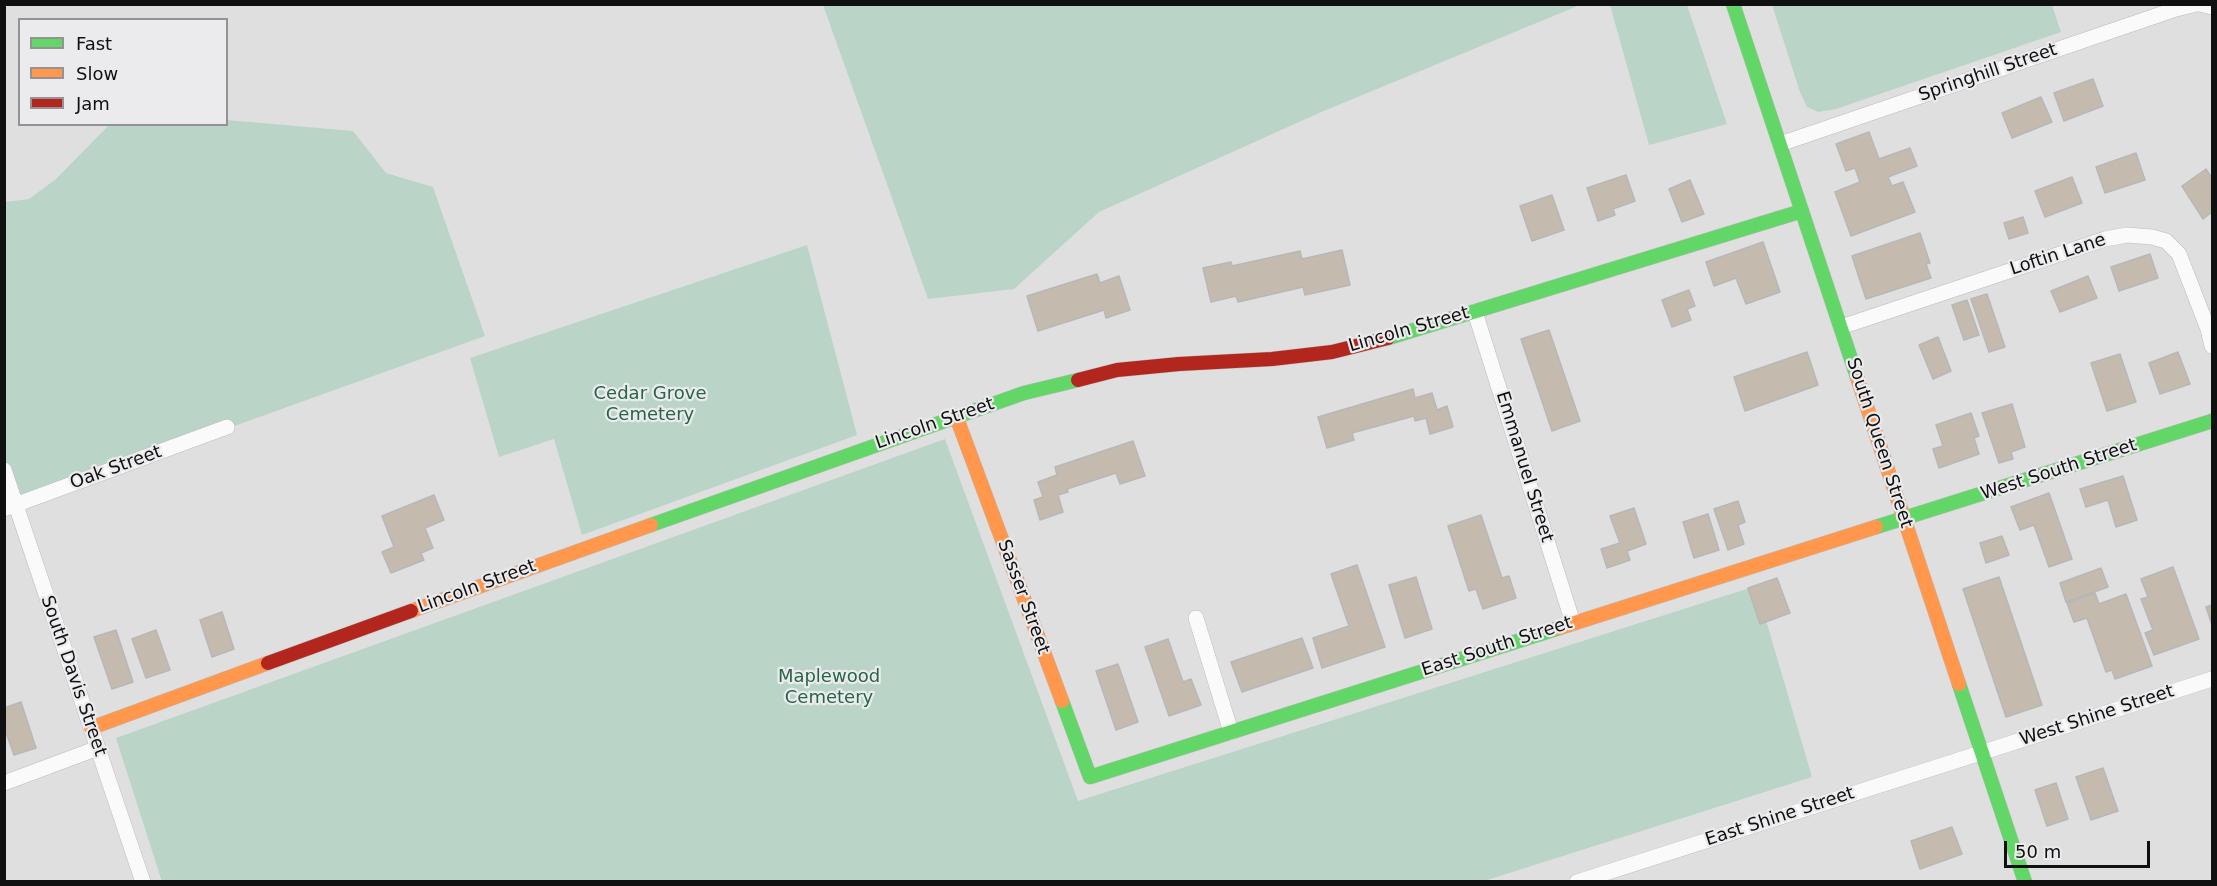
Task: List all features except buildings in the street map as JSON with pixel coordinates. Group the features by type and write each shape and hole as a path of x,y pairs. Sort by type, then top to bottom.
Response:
{"street":[{"name":"South Queen Street","path":"1733,4 2025,882"},
{"name":"Springhill Street","path":"1780,144 2176,9 2199,4 2212,7"},
{"name":"Lincoln Street","path":"91,728 526,569 1024,393 1116,370 1272,359 1332,352 1376,342 1802,211"},
{"name":"Loftin Lane","path":"1841,327 2105,239 2127,235 2152,237 2166,241 2179,254 2208,329 2212,346"},
{"name":"Emmanuel Street","path":"1475,312 1574,623"},
{"name":"Sasser Street","path":"956,416 1090,777"},
{"name":"West South Street","path":"1905,519 2212,421"},
{"name":"Oak Street","path":"11,507 227,427"},
{"name":"South Davis Street","path":"4,470 11,507 91,728 143,882"},
{"name":"East South Street","path":"1090,777 1905,519"},
{"path":"1196,618 1231,732"},
{"name":"West Shine Street","path":"1982,753 2212,679"},
{"path":"4,783 98,748"},
{"name":"East Shine Street","path":"1577,882 1982,753"}],"green space":[{"path":"823,4 1580,5 1319,113 1099,212 1014,289 928,299"},
{"path":"1610,5 1687,5 1727,124 1649,145"},
{"path":"1772,5 2052,5 2061,32 1836,109 1818,112 1807,107 1800,92"},
{"path":"228,120 353,131 386,173 433,187 485,336 17,504 5,468 5,202 29,199 56,179 108,126 228,126"},
{"name":"Cedar Grove Cemetery","path":"807,245 857,435 582,535 554,439 499,457 470,358"},
{"name":"Maplewood Cemetery","path":"945,439 1078,801 1756,586 1812,777 1484,881 162,882 116,738"}],"traffic: fast":[{"path":"1733,4 1857,377"},
{"path":"1388,338 1802,211"},
{"path":"651,525 1024,393 1078,380"},
{"path":"1876,527 2212,421"},
{"path":"1062,701 1090,777 1559,628"},
{"path":"1959,684 2025,882"}],"traffic: slow":[{"path":"1857,377 1959,684"},
{"path":"956,416 1062,701"},
{"path":"411,611 651,525"},
{"path":"1559,628 1876,527"},
{"path":"91,728 268,663"}],"traffic: jam":[{"path":"1078,380 1117,370 1272,359 1332,352 1388,338"},
{"path":"268,663 411,611"}]}
